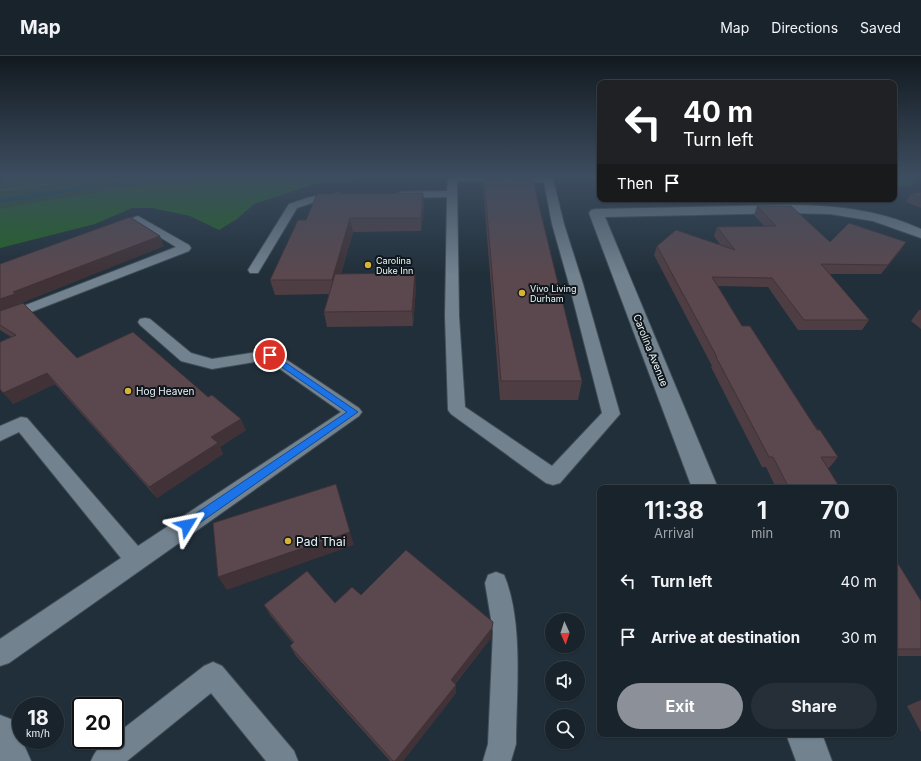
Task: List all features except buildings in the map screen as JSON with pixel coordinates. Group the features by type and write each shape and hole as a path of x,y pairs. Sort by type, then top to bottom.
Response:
{"street":[{"name":"Carolina Avenue","path":"704,485 596,213 751,210"},
{"name":"Carolina Avenue","path":"819,210 846,211 882,218 921,234"},
{"path":"0,734 13,761"},
{"path":"805,737 814,761"}],"lane":[{"path":"254,270 291,210"},
{"path":"452,210 452,316 457,410 553,477 611,414 555,210"},
{"path":"0,320 185,248 138,219 101,232"},
{"path":"0,654 353,412 270,355 212,364 186,357 145,322"},
{"path":"0,434 21,424 136,560"},
{"path":"496,583 505,631 502,744 497,761"},
{"path":"105,761 212,674 284,761"}],"green space":[{"path":"0,210 49,210 0,218"},
{"path":"0,210 128,210 95,224 0,248"},
{"path":"161,210 247,210 237,219 219,230 190,216"}],"place":[{"name":"Carolina Duke Inn","path":"368,265"},
{"name":"Vivo Living Durham","path":"522,293"},
{"name":"Hog Heaven","path":"128,391"},
{"name":"Pad Thai","path":"288,541"}],"route":[{"path":"187,525 353,412 270,355"}]}
